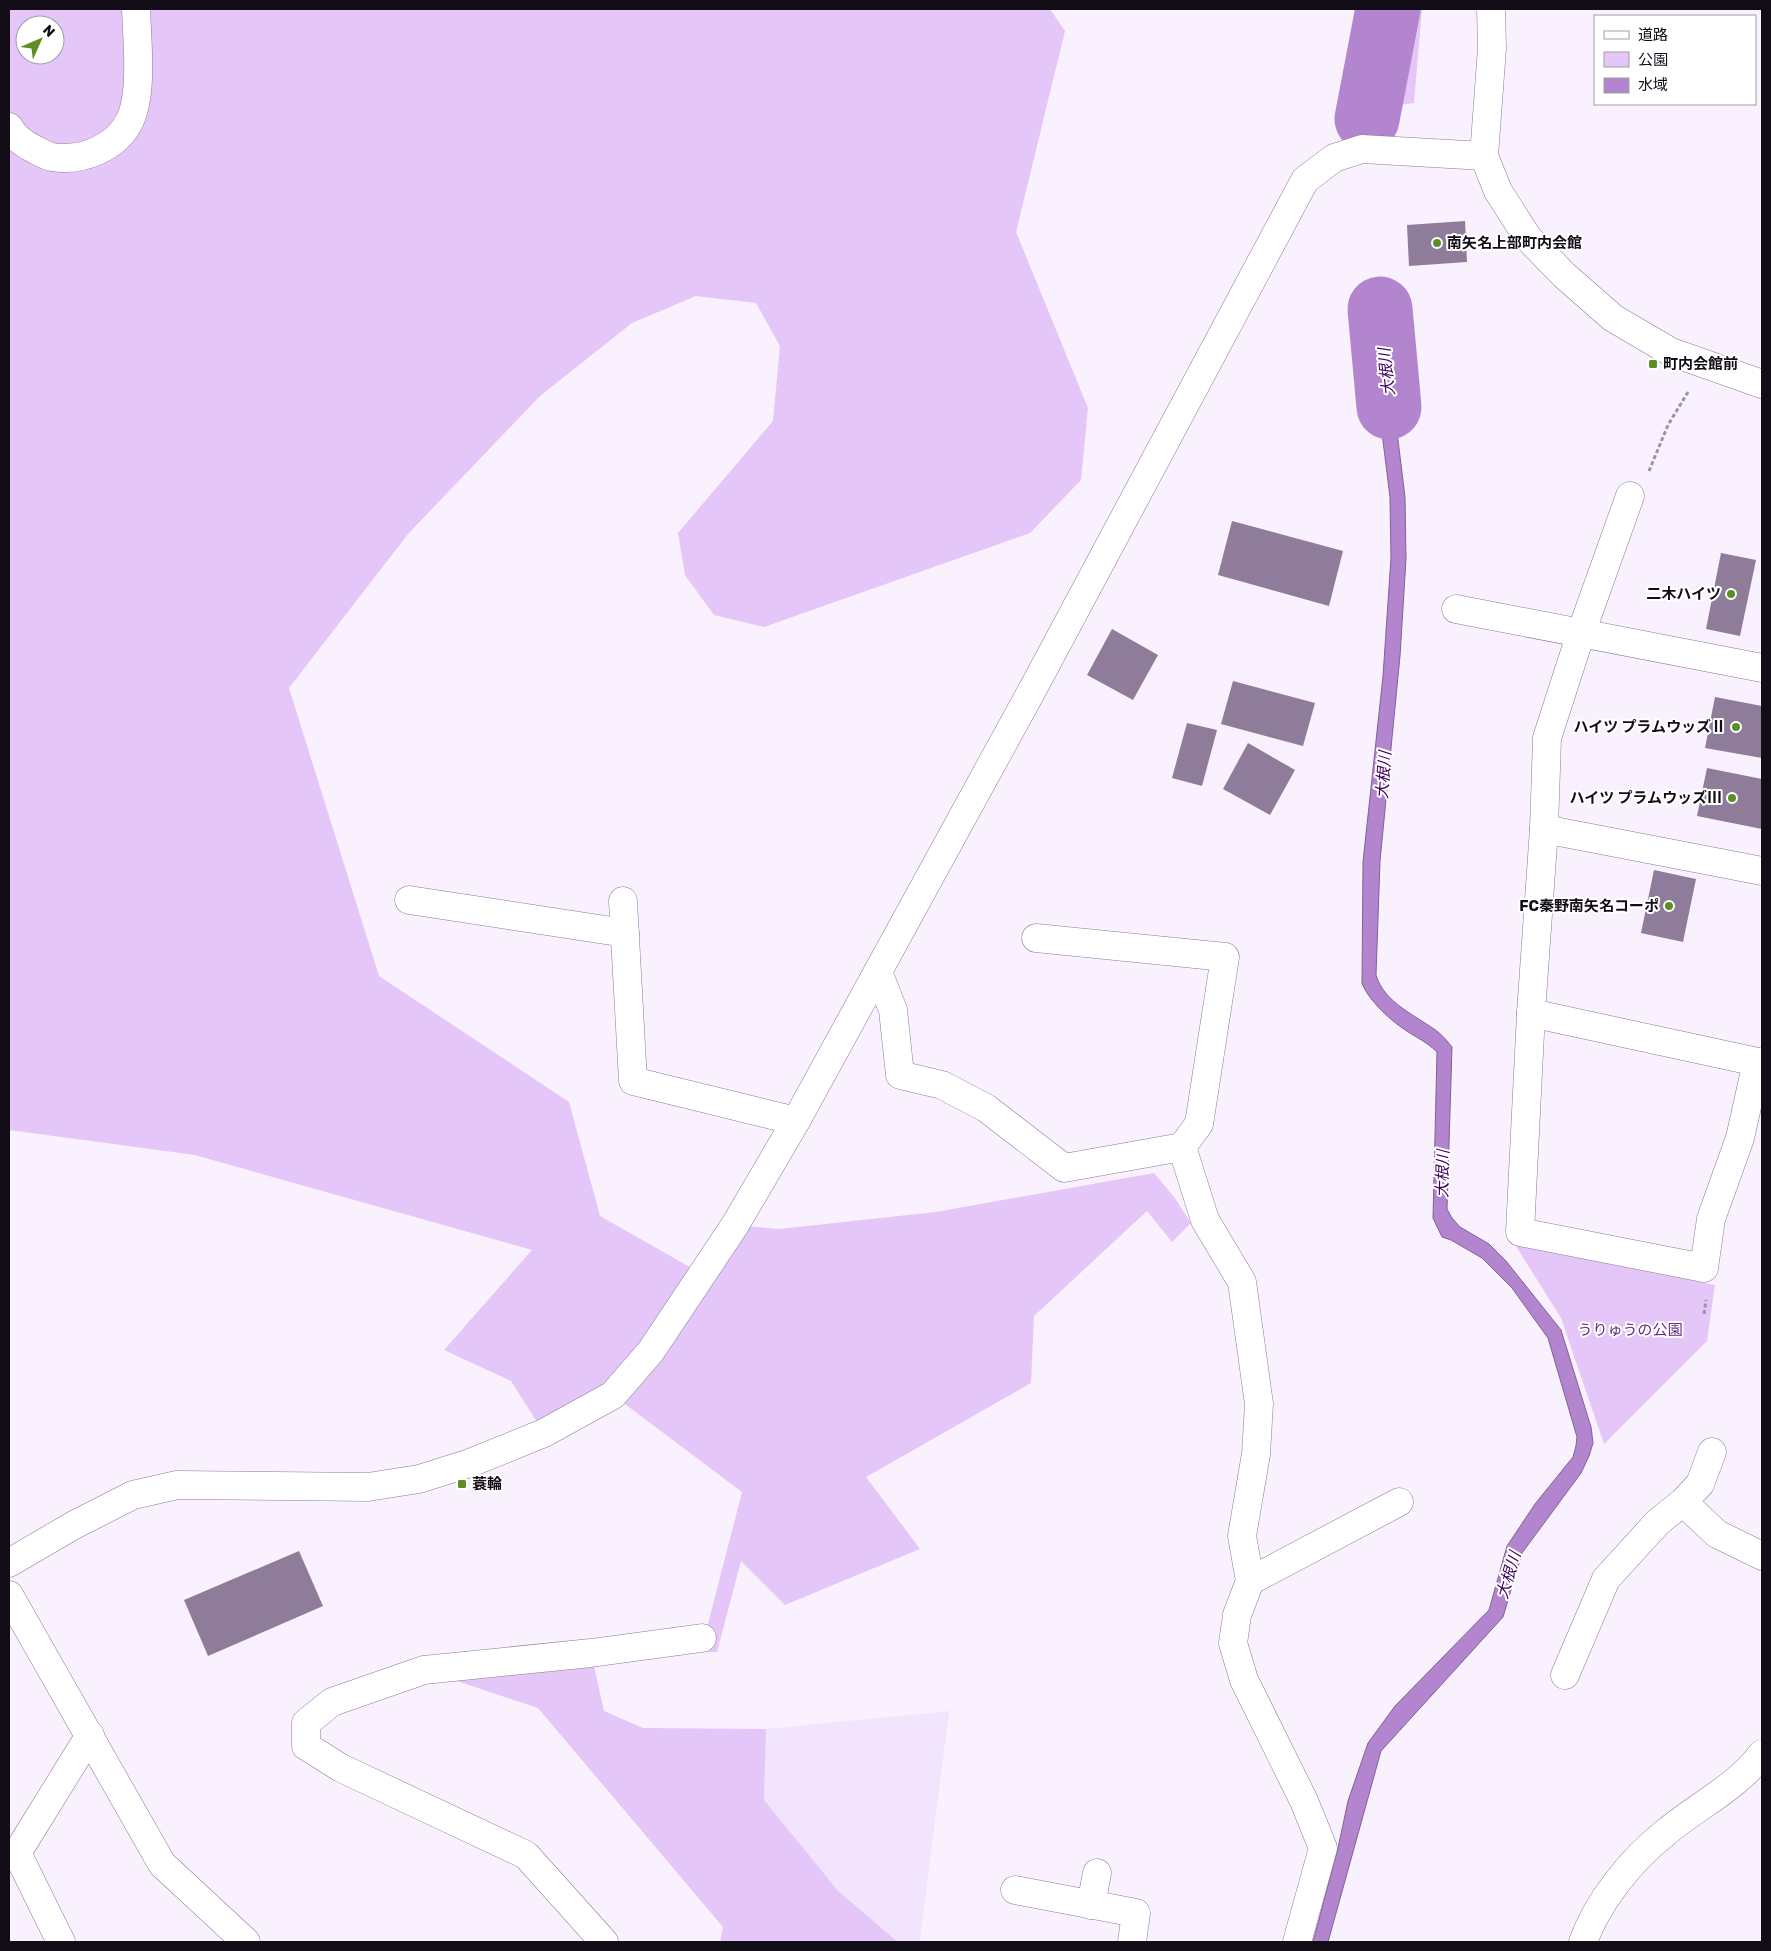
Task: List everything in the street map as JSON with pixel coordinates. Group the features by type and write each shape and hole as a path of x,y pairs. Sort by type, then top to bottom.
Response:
{"street":[{"path":"9,127 12,133 27,146 50,157 80,158 98,151 117,137 130,120 138,88 136,9"},
{"path":"1491,9 1492,48 1484,156 1498,191 1528,238 1564,275 1613,318 1671,352 1762,384"},
{"path":"9,1563 74,1525 133,1495 177,1485 368,1487 419,1480 470,1463 544,1433 613,1395 656,1343 735,1225 796,1121 1031,692 1305,180 1334,158 1362,149 1484,156"},
{"path":"1531,1013 1760,1063 1740,1138 1711,1220 1704,1268 1520,1232 1531,1013 1544,829 1547,738 1581,633 1630,496"},
{"path":"1456,609 1762,668"},
{"path":"1544,829 1762,871"},
{"path":"409,900 625,933"},
{"path":"624,901 633,1081 796,1121"},
{"path":"878,972 894,1010 900,1075 942,1086 986,1108 1064,1168 1182,1146 1199,1124 1225,957 1036,938"},
{"path":"1182,1146 1205,1220 1242,1282 1259,1404 1256,1454 1242,1536 1250,1581 1237,1616 1233,1643 1244,1680 1304,1801 1323,1848 1297,1942"},
{"path":"1565,1675 1606,1579 1658,1522 1683,1502 1700,1484 1712,1452"},
{"path":"1250,1581 1399,1502"},
{"path":"1683,1502 1717,1534 1762,1556"},
{"path":"9,1595 162,1864 246,1942"},
{"path":"604,1942 526,1855 341,1768 306,1746 306,1723 332,1702 424,1670 591,1653 702,1638"},
{"path":"61,1942 16,1853 90,1735"},
{"path":"1583,1942 1607,1896 1636,1861 1664,1833 1724,1792 1762,1754"},
{"path":"1091,1905 1097,1873"},
{"path":"1015,1890 1136,1913 1132,1942"}],"path":[{"path":"1648,471 1668,425 1690,389"}],"shaded area":[{"path":"949,1711 920,1941 898,1942 839,1892 764,1800 766,1729"}],"green space":[{"path":"9,9 1050,9 1065,31 1016,232 1088,408 1081,480 1030,533 764,627 714,615 685,575 678,533 773,421 780,346 756,303 696,296 632,323 540,396 408,534 289,688 379,976 569,1102 600,1216 702,1274 735,1225 779,1229 936,1212 1154,1173 1174,1197 1191,1223 1172,1242 1147,1211 1034,1316 1031,1383 866,1477 920,1549 785,1605 741,1561 717,1652 591,1653 604,1711 643,1728 766,1729 764,1800 839,1892 898,1942 720,1942 723,1927 538,1708 424,1670 707,1628 742,1492 613,1395 544,1433 511,1381 444,1350 532,1250 195,1155 9,1130"},
{"path":"1356,9 1422,9 1414,103 1349,111"},
{"name":"うりゅうの公園","path":"1514,1243 1715,1285 1707,1341 1604,1444 1561,1318"}],"water":[{"path":"1383,318 1405,497 1406,559 1400,656 1380,861 1376,975 1380,985 1394,1001 1438,1032 1452,1047 1447,1209 1460,1227 1489,1244 1506,1261 1561,1330 1591,1427 1593,1443 1581,1473 1522,1553 1503,1617 1381,1751 1328,1942 1313,1942 1338,1848 1348,1801 1368,1743 1395,1706 1489,1610 1507,1546 1535,1504 1573,1457 1577,1437 1548,1338 1512,1288 1482,1258 1451,1240 1442,1237 1433,1218 1437,1052 1384,1013 1368,995 1362,983 1363,862 1383,676 1391,558 1390,497 1368,321"}],"building":[{"name":"南矢名上部町内会館","path":"1465,221 1467,262 1409,266 1407,225"},
{"path":"1232,521 1343,551 1329,606 1218,575"},
{"name":"二木ハイツ","path":"1721,553 1756,560 1740,636 1706,629"},
{"path":"1112,629 1158,655 1133,700 1087,675"},
{"path":"1233,681 1315,703 1303,746 1221,724"},
{"name":"ハイツ プラムウッズⅡ","path":"1715,697 1762,706 1762,758 1705,748"},
{"path":"1187,723 1217,730 1202,786 1172,778"},
{"path":"1248,743 1295,770 1270,815 1223,789"},
{"name":"ハイツ プラムウッズⅢ","path":"1707,768 1762,779 1762,829 1697,816"},
{"name":"FC秦野南矢名コーポ","path":"1654,870 1696,879 1683,942 1641,933"},
{"path":"299,1551 323,1606 208,1656 184,1600"}],"waterway":[{"name":"大根川","path":"1367,119 1388,9"},
{"name":"大根川","path":"1380,309 1389,407"}],"place":[{"name":"南矢名上部町内会館","path":"1437,243"},
{"name":"町内会館前","path":"1653,364"},
{"name":"二木ハイツ","path":"1731,594"},
{"name":"ハイツ プラムウッズⅡ","path":"1736,727"},
{"name":"ハイツ プラムウッズⅢ","path":"1732,798"},
{"name":"FC秦野南矢名コーポ","path":"1669,906"},
{"name":"蓑輪","path":"462,1484"}]}
